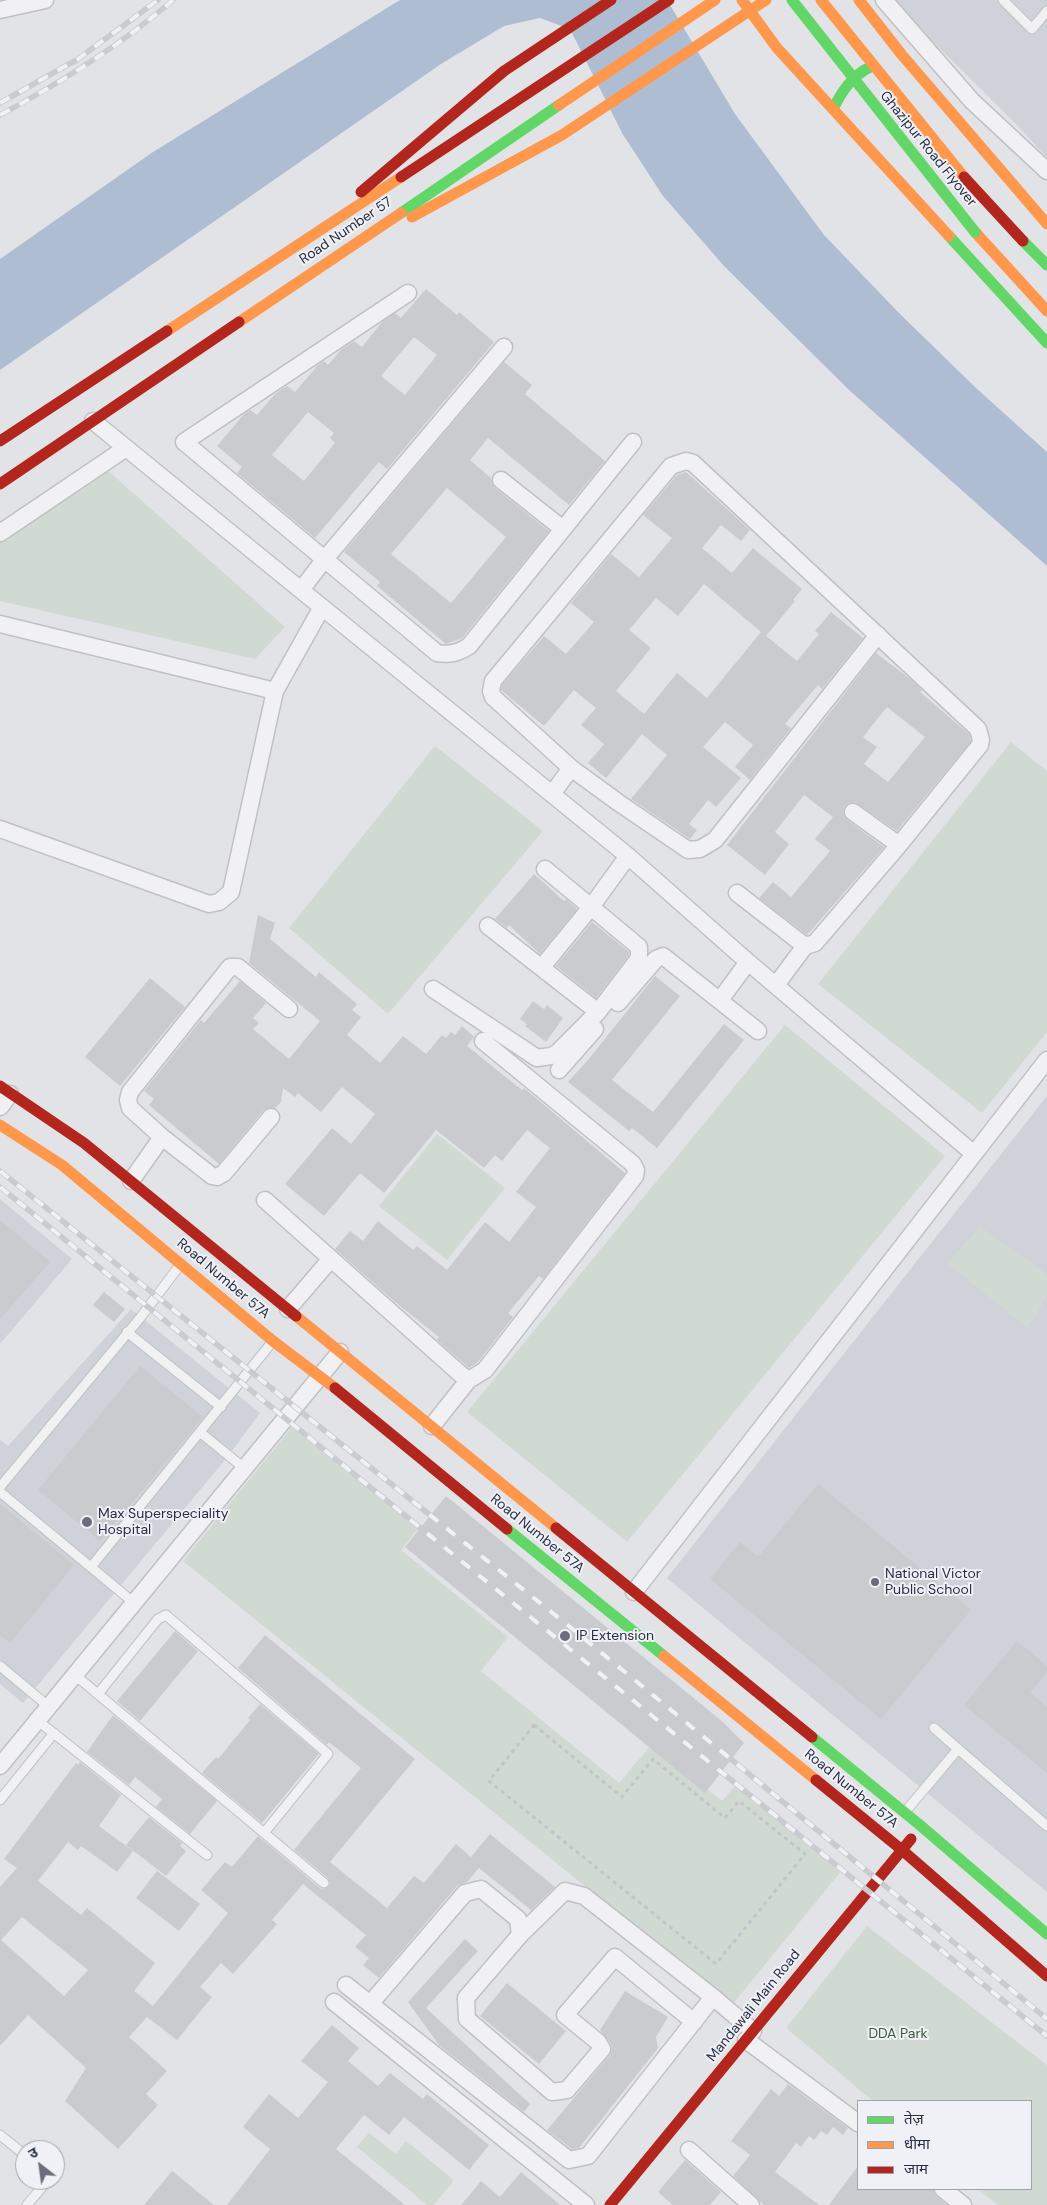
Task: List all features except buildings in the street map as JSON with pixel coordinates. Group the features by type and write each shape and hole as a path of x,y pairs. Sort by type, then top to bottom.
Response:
{"main road":[{"path":"296,246 504,72 611,0"},
{"name":"Road Number 57","path":"0,441 669,0"},
{"path":"742,0 777,48 1047,343"},
{"path":"313,272 562,135 766,0"},
{"name":"Ghazipur Road Flyover","path":"792,0 975,232 1047,311"},
{"name":"Ghazipur Road Flyover","path":"822,0 956,168 1047,265"},
{"path":"859,0 893,58 1045,219"},
{"name":"Road Number 57","path":"0,484 712,2"},
{"path":"833,110 840,93 850,81 866,68 893,58"},
{"name":"Road Number 57A","path":"3,1096 84,1143 904,1812 1047,1934"},
{"name":"Road Number 57A","path":"0,1124 62,1165 273,1341 320,1376 902,1850 1047,1976"},
{"name":"Mandawali Main Road","path":"610,2205 921,1826"}],"street":[{"path":"0,10 45,0"},
{"path":"884,0 972,101 1047,171"},
{"path":"408,293 184,442 437,653 448,655 460,652 469,646 633,442"},
{"path":"301,590 324,560 504,347"},
{"path":"93,421 628,856 748,962 974,1154"},
{"path":"0,532 126,448"},
{"path":"776,985 805,946 819,941 900,845 980,745 982,740 978,729 878,634 693,463 678,462 671,466 491,685 493,697 571,768 619,804 688,850 700,849 715,840 878,634"},
{"path":"501,480 563,529"},
{"path":"0,829 209,904 219,902 231,892 275,691 322,607"},
{"path":"0,624 275,691"},
{"path":"552,794 571,768"},
{"path":"853,812 900,845"},
{"path":"542,968 591,907 628,856"},
{"path":"433,989 537,1058 557,1053 598,1012 639,958 640,947 545,869"},
{"path":"737,892 805,946"},
{"path":"488,926 598,1012"},
{"path":"560,1070 660,957 666,957 758,1031"},
{"path":"720,1000 748,962"},
{"path":"271,1117 224,1173 217,1177 212,1176 162,1137 130,1108 128,1100 130,1092 225,971 230,968 238,966 289,1009"},
{"path":"432,1426 470,1378 485,1370 635,1176 636,1170 633,1164 483,1041"},
{"path":"634,1592 1047,1060"},
{"path":"131,1181 162,1137"},
{"path":"265,1200 330,1260 466,1378 470,1378"},
{"path":"288,1309 330,1260"},
{"path":"0,1766 340,1352"},
{"path":"370,2004 465,1893 481,1889 518,1919 520,1935"},
{"path":"694,2022 615,1957 566,2015 598,2042 602,2049 567,2090 552,2092 467,2019 466,1998 520,1935 565,1891 584,1896 713,1997 750,2035 857,2122"},
{"path":"346,1985 569,2160 588,2156 713,1997"},
{"path":"334,2002 568,2200 586,2205"},
{"path":"689,2150 751,2205"},
{"path":"944,2190 962,2205"}],"lane":[{"path":"1003,0 1032,28 1047,12"},
{"path":"0,1487 140,1318 181,1263"},
{"path":"127,1332 221,1407"},
{"path":"91,1567 273,1341"},
{"path":"200,1433 244,1468"},
{"path":"0,1492 133,1602"},
{"path":"98,1694 158,1619 166,1615 328,1754 264,1832"},
{"path":"0,1666 48,1706"},
{"path":"75,1675 324,1883"},
{"path":"37,1720 207,1855"},
{"path":"934,1728 1047,1826"},
{"path":"0,1800 54,1733"},
{"path":"904,1812 958,1749"},
{"path":"0,2134 15,2147"},
{"path":"27,2205 40,2190"}],"path":[{"path":"534,1725 622,1797 653,1759 725,1818 739,1800 805,1854 716,1964 489,1781 534,1725"}],"shaded area":[{"path":"896,0 1047,0 1047,158 1020,128 907,16"},
{"path":"1047,1096 1047,1892 667,1578"},
{"path":"0,1199 72,1259 0,1344"},
{"name":"Max Superspeciality Hospital","path":"131,1309 260,1413 229,1455 23,1703 0,1684 0,1440 8,1446"}],"green space":[{"path":"107,470 285,627 255,659 0,601 0,535"},
{"path":"1011,742 1047,771 1047,1032 982,1113 818,984"},
{"path":"435,746 543,831 388,1014 289,928"},
{"path":"785,1025 945,1156 627,1542 467,1412"},
{"path":"437,1134 505,1188 447,1260 379,1206"},
{"path":"980,1227 1047,1274 1047,1296 1028,1328 947,1263"},
{"path":"292,1427 418,1529 401,1550 508,1637 481,1671 619,1783 652,1744 722,1801 736,1785 842,1870 732,2005 183,1561"},
{"name":"DDA Park","path":"867,1926 1047,2065 1047,2205 998,2205 979,2190 1032,2190 1032,2100 872,2100 786,2028"},
{"path":"369,2133 396,2154 406,2141 454,2180 434,2205 427,2205 357,2147"}],"water":[{"path":"400,0 667,0 735,114 824,235 899,313 976,388 1047,452 1047,566 849,390 724,266 663,196 622,133 570,29 540,18 504,26 441,64 0,370 0,259 153,152"}],"railway":[{"path":"0,103 78,59 158,0"},
{"path":"0,115 46,90 90,62 132,33 173,0"},
{"path":"0,1171 575,1631 1047,2019"},
{"path":"0,1187 1047,2036"}],"traffic: fast":[{"path":"792,0 975,232"},
{"path":"833,109 848,85 870,67"},
{"path":"401,213 559,105"},
{"path":"949,236 1047,343"},
{"path":"1023,241 1047,265"},
{"path":"507,1529 664,1656"},
{"path":"812,1737 921,1826 1047,1934"}],"traffic: slow":[{"path":"559,105 715,0"},
{"path":"742,0 777,48 949,236"},
{"path":"412,217 562,135 766,0"},
{"path":"821,0 964,177"},
{"path":"859,0 902,55 1047,224"},
{"path":"167,331 401,177"},
{"path":"239,322 401,213"},
{"path":"975,232 1047,311"},
{"path":"0,1125 62,1165 273,1341 335,1388"},
{"path":"296,1316 556,1528"},
{"path":"664,1656 816,1780"}],"traffic: jam":[{"path":"361,192 504,71 611,0"},
{"path":"401,177 669,0"},
{"path":"964,177 1023,241"},
{"path":"0,484 239,322"},
{"path":"0,441 167,331"},
{"path":"0,1086 84,1143 296,1316"},
{"path":"335,1388 507,1529"},
{"path":"556,1528 812,1737"},
{"path":"816,1780 902,1850 1047,1976"},
{"path":"610,2205 911,1839"}],"place":[{"name":"Max Superspeciality Hospital","path":"87,1522"},
{"name":"National Victor Public School","path":"875,1582"},
{"name":"IP Extension","path":"565,1636"}]}
